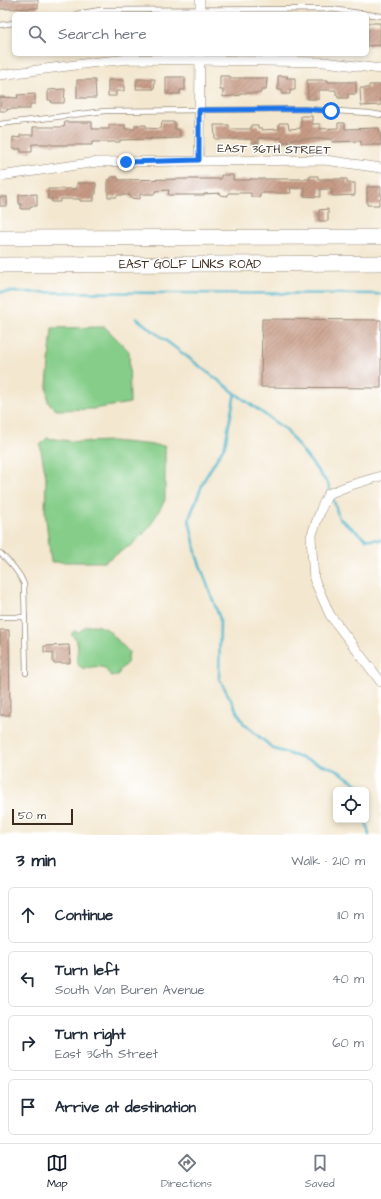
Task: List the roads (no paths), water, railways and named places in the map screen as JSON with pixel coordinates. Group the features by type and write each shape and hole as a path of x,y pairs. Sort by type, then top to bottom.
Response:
{"main road":[{"path":"0,238 381,237"},
{"name":"EAST GOLF LINKS ROAD","path":"0,265 381,263"}],"street":[{"path":"200,0 200,12"},
{"path":"199,160 200,57"},
{"path":"0,75 131,59 200,57 324,62 381,69"},
{"name":"EAST 36TH STREET","path":"0,176 97,162 325,160 381,168"},
{"path":"381,476 328,494 311,537 314,579 330,615 378,670 381,682"}],"lane":[{"path":"88,12 100,10 200,12 331,9 352,12"},
{"path":"369,14 381,16"},
{"path":"0,25 12,23"},
{"path":"0,124 105,111 305,109 369,113 381,116"},
{"path":"0,553 16,569 24,584 26,673"},
{"path":"0,617 25,617"}],"waterway":[{"path":"0,292 381,294"},
{"path":"136,318 235,393 225,445 204,480 189,519 197,557 220,619 219,678 244,724 274,749 335,769 362,787"},
{"path":"235,393 286,430 328,484 330,490"},
{"path":"332,495 339,518 366,539 381,540"},
{"path":"367,823 369,835"}]}
